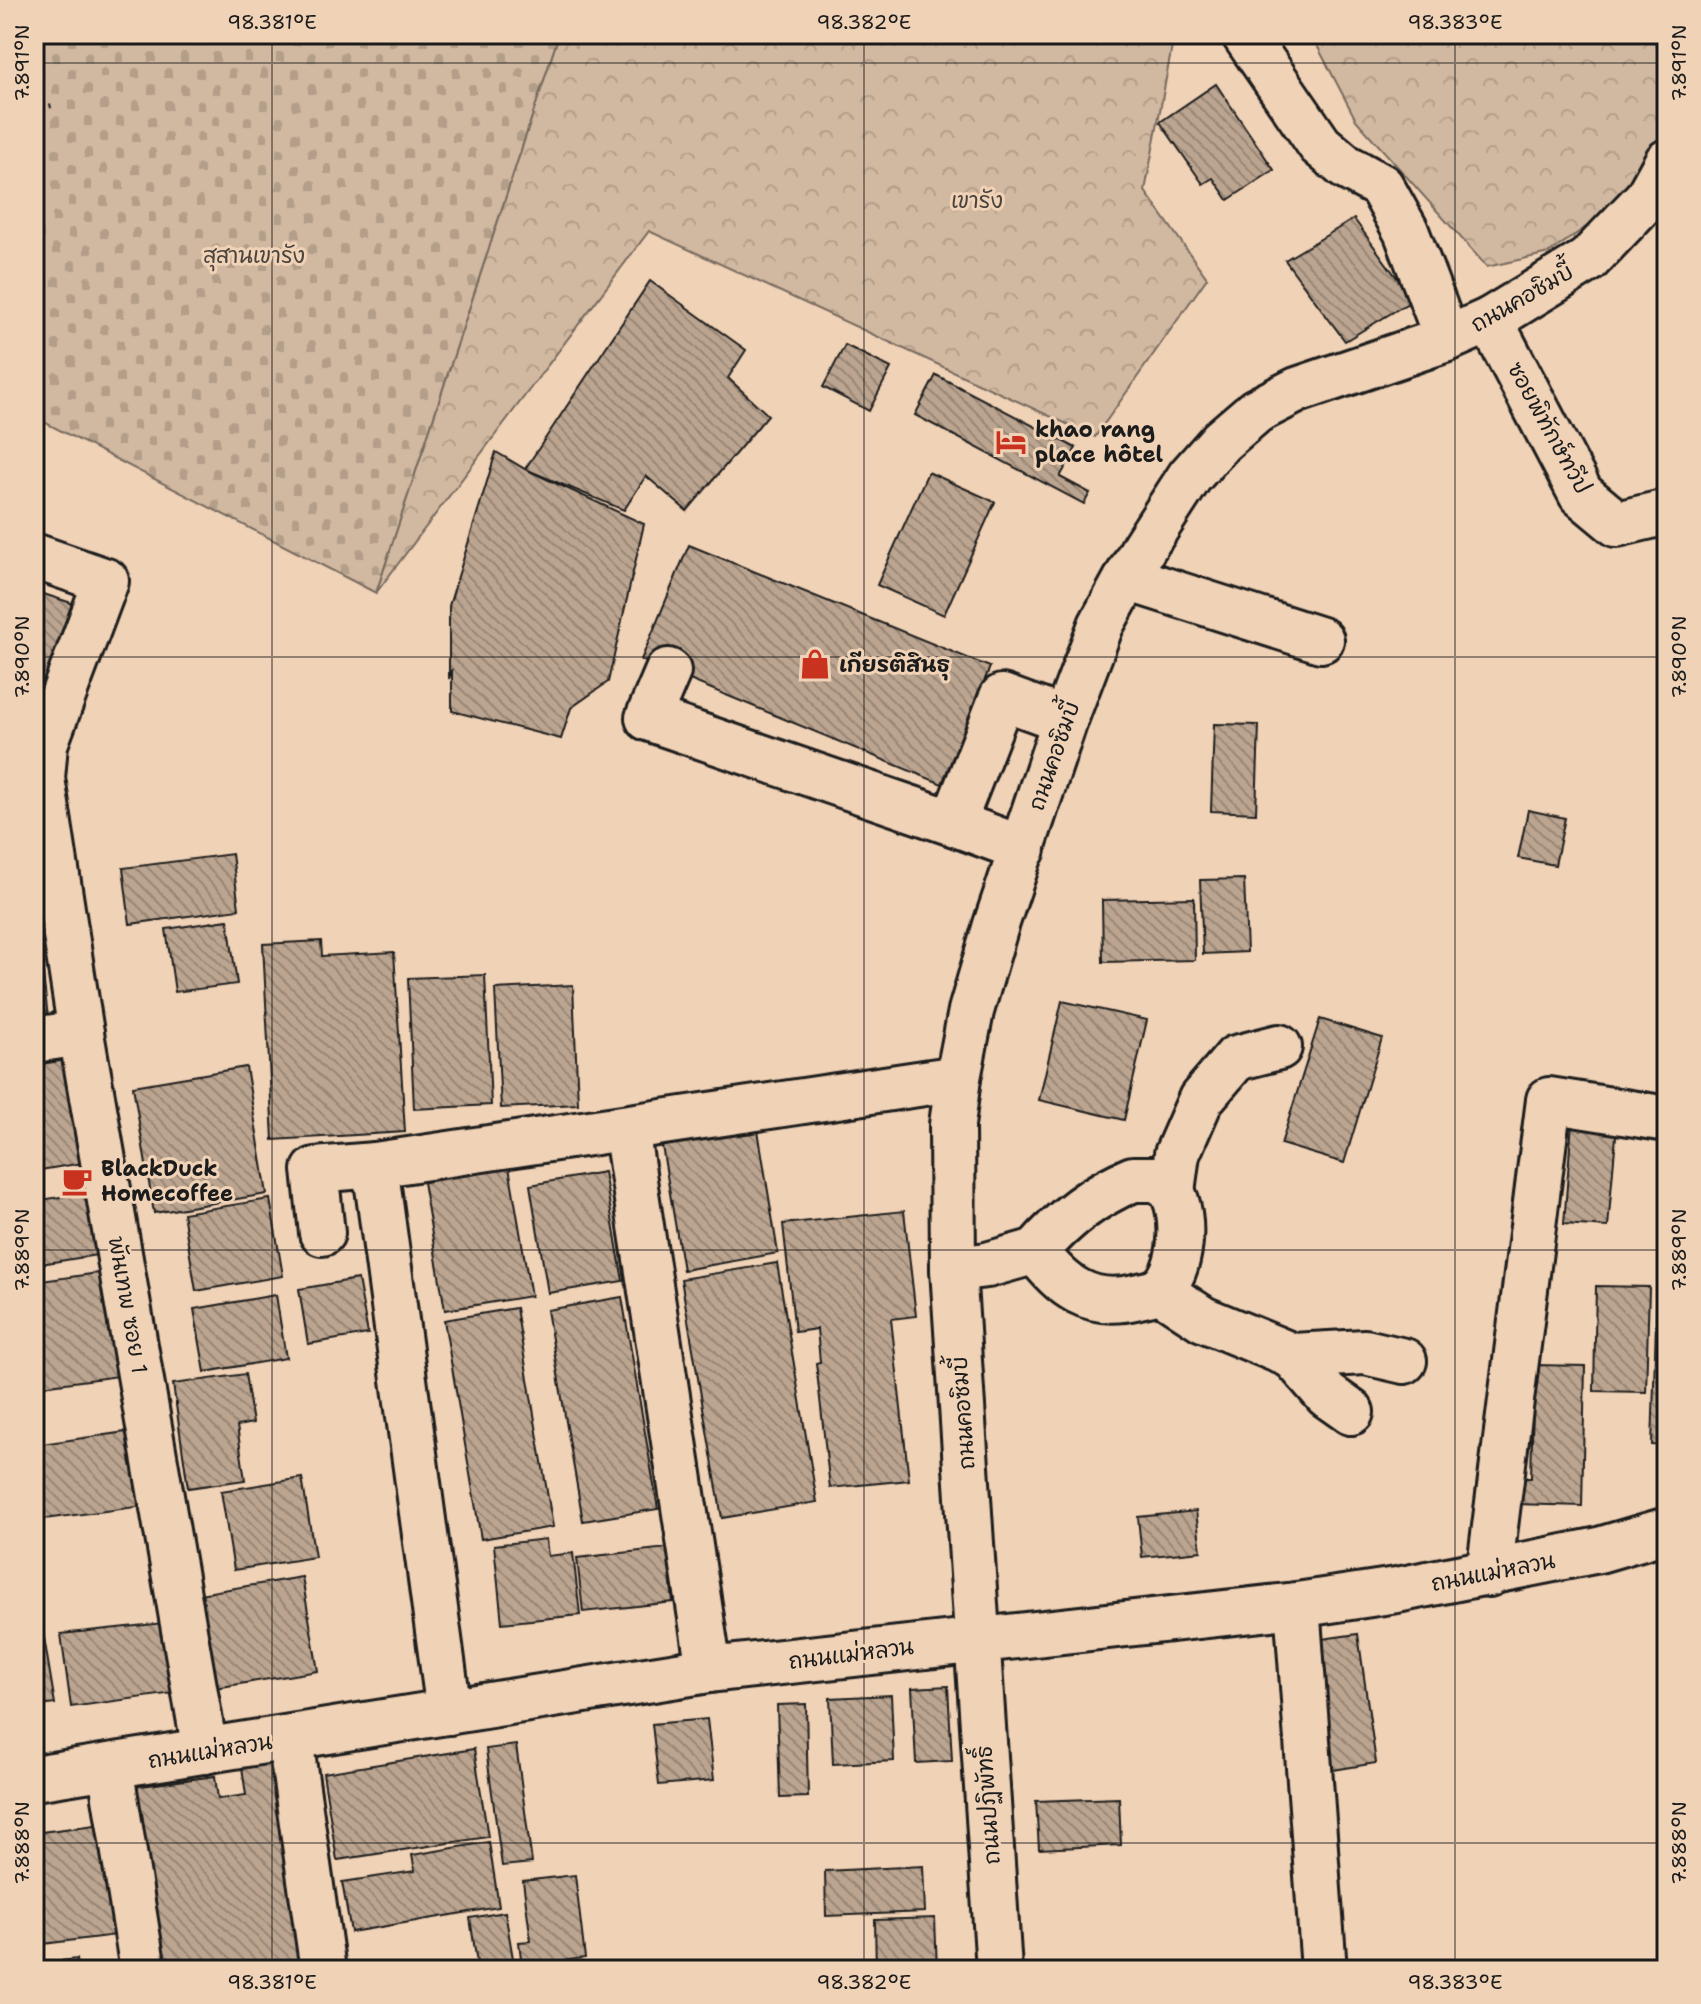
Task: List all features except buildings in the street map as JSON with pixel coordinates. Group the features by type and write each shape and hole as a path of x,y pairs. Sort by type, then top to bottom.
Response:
{"street":[{"path":"1244,34 1320,145 1346,167 1381,186 1406,231 1447,339"},
{"name":"ถนนคอซิมบี้","path":"977,1639 953,1269 952,1138 958,1078 971,1011 996,925 1065,720 1101,625 1190,476 1221,441 1256,411 1297,390 1447,339 1490,320 1588,260 1647,198 1667,162"},
{"name":"ซอยพิทักษ์ทวีป","path":"1490,320 1581,494 1617,524 1667,512"},
{"name":"พันเทพ ซอย 1","path":"34,556 106,581 40,742 42,778 81,1033 205,1751"},
{"path":"1127,578 1321,640"},
{"path":"668,671 648,718 1023,849"},
{"path":"953,823 1002,697 1065,720"},
{"path":"34,1040 81,1033"},
{"path":"1036,1251 1053,1275 1078,1294 1121,1300 1159,1290 1177,1265 1179,1212 1172,1191 1177,1154 1201,1099 1236,1058 1279,1047"},
{"path":"322,1233 315,1170 375,1165 958,1078"},
{"path":"1489,1574 1549,1100 1667,1119"},
{"path":"626,1128 709,1670"},
{"path":"375,1165 449,1712"},
{"path":"953,1269 987,1265 1036,1251 1055,1229 1106,1190 1133,1179 1159,1179 1172,1191"},
{"path":"1159,1290 1203,1319 1293,1356 1365,1352 1404,1361"},
{"path":"1293,1356 1327,1395 1351,1412"},
{"name":"ถนนแม่หลวน","path":"34,1778 709,1670 1297,1605 1489,1574 1599,1550 1667,1530"},
{"path":"1297,1605 1324,1970"},
{"name":"ถนนปฏิพัทธิ์","path":"977,1639 999,1970"},
{"path":"290,1739 323,1970"},
{"path":"110,1766 143,1970"}],"path":[{"path":"34,110 54,105"}],"green space":[{"name":"สุสานเขารัง","path":"34,34 559,34 376,593 34,417"},
{"name":"เขารัง","path":"559,34 1188,34 1173,41 1145,191 1207,278 1095,437 649,231 376,593"},
{"path":"1311,34 1667,34 1667,170 1549,253 1487,267 1356,120"}],"place":[{"name":"khao rang place hôtel","path":"1011,442"},
{"name":"เกียรติสินธุ","path":"815,664"},
{"name":"BlackDuck Homecoffee","path":"77,1181"}]}
